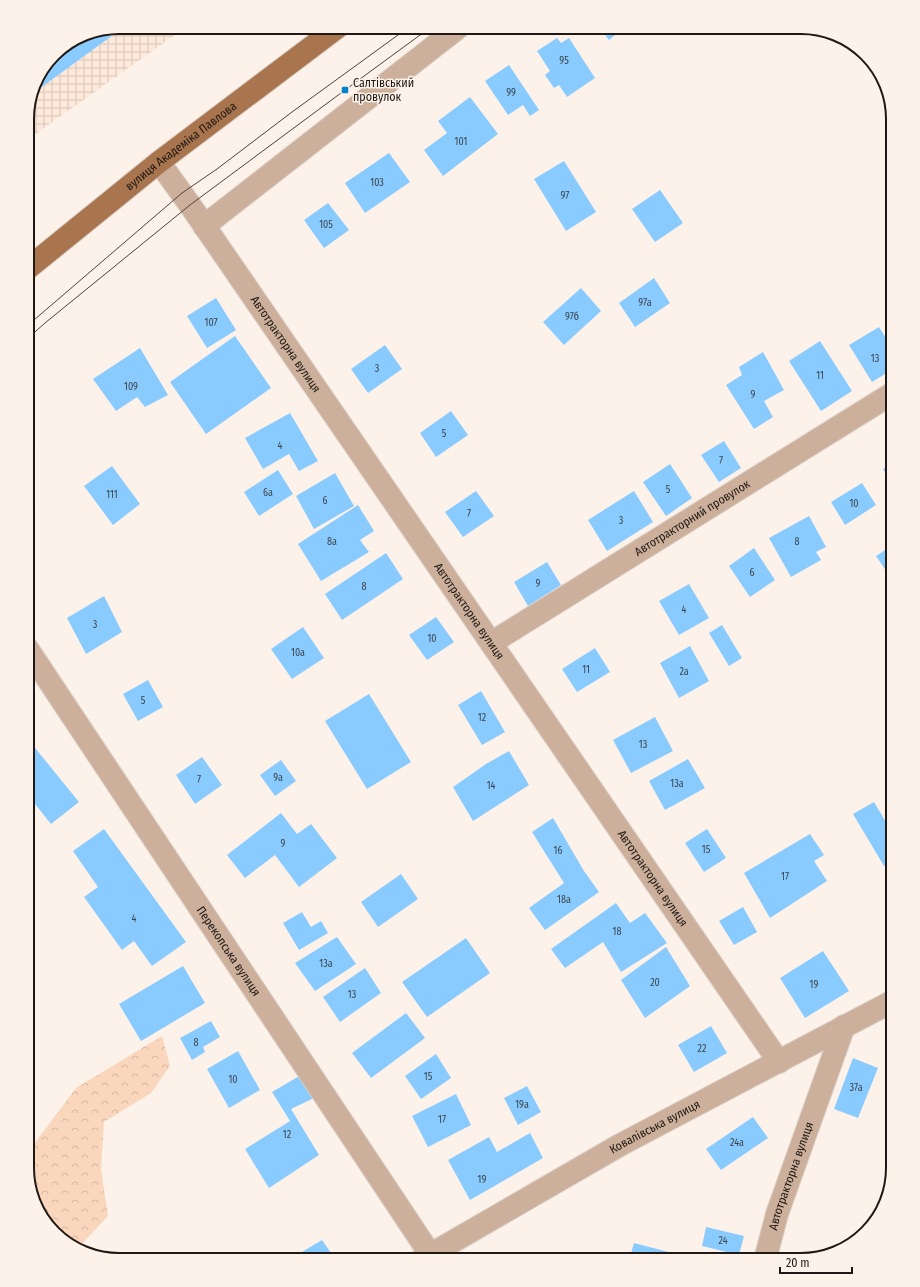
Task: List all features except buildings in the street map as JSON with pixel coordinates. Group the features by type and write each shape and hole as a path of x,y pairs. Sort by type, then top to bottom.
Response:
{"main road":[{"name":"вулиця Академіка Павлова","path":"34,263 159,162 329,34"}],"street":[{"path":"204,226 450,34"},
{"name":"Автотракторна вулиця","path":"159,162 779,1062"},
{"name":"Автотракторний провулок","path":"491,642 886,397"},
{"name":"Перекопська вулиця","path":"34,659 422,1253"},
{"name":"Ковалівська вулиця","path":"432,1253 620,1145 886,1005"},
{"name":"Автотракторна вулиця","path":"767,1253 777,1214 844,1026"}],"shaded area":[{"path":"176,34 34,135 34,114 40,87 55,63 67,52 87,40 108,35"}],"green space":[{"path":"162,1036 170,1066 151,1093 104,1122 101,1169 108,1216 82,1244 72,1239 59,1228 45,1210 37,1190 34,1168 34,1144 76,1088"}],"tram line":[{"path":"34,320 182,193 217,169 399,34"},
{"path":"34,333 190,205 421,34"}],"place":[{"name":"Салтівський провулок","path":"345,90"}]}
